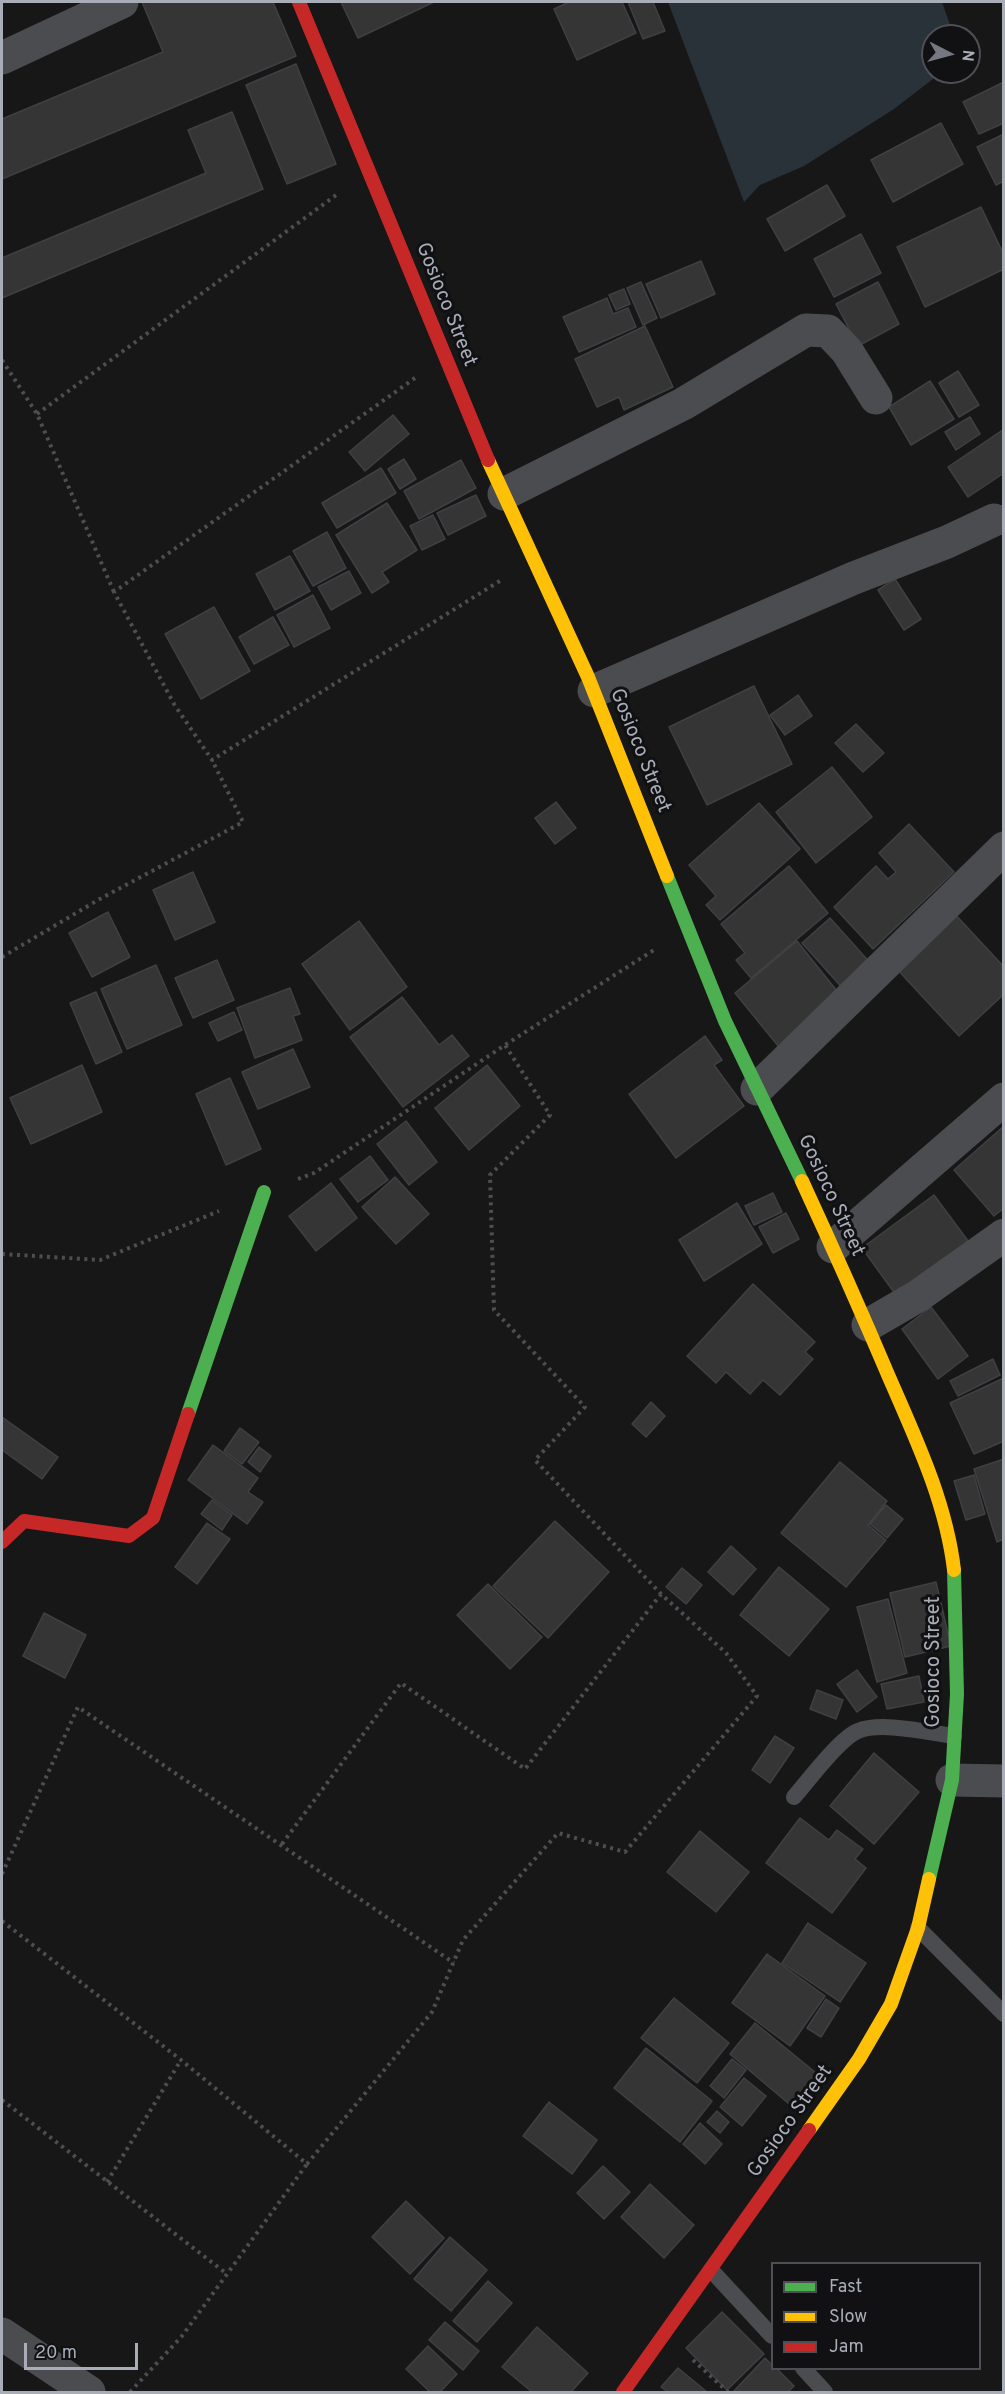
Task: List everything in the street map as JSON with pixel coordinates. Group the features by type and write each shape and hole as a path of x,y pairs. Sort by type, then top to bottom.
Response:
{"street":[{"path":"2,58 122,2"},
{"name":"Gosioco Street","path":"299,2 504,494 594,691 725,1021 833,1247 927,1464 945,1525 954,1568 957,1646 952,1779 918,1928 891,2004 859,2059 623,2392"},
{"path":"504,494 683,404 806,330 828,331 847,351 876,398"},
{"path":"594,691 994,520"},
{"path":"757,1089 1004,848"},
{"path":"833,1247 1004,1099"},
{"path":"2,1542 24,1521 129,1536 153,1518 264,1192"},
{"path":"868,1325 918,1296 1004,1235"},
{"path":"952,1779 1004,1781"},
{"path":"2,2334 88,2392"}],"lane":[{"path":"794,1797 844,1740 858,1731 880,1727 954,1736"},
{"path":"918,1928 1004,2014"},
{"path":"711,2270 771,2335"},
{"path":"805,2370 825,2392"}],"path":[{"path":"37,414 348,186"},
{"path":"2,360 37,414 114,592 174,704 212,760 243,822 98,900 2,957"},
{"path":"114,592 423,373"},
{"path":"212,760 513,572"},
{"path":"2,1254 100,1260 314,1173 505,1045 662,945"},
{"path":"130,2392 182,2336 306,2164 432,2012 463,1940 558,1833 624,1852 757,1696 726,1653 661,1594 535,1460 585,1407 494,1310 490,1175 549,1114 505,1045"},
{"path":"282,1844 401,1683 525,1769 661,1594"},
{"path":"2,1874 78,1707 454,1963"},
{"path":"2,1921 181,2060 306,2164"},
{"path":"107,2182 181,2060"},
{"path":"2,2100 227,2274"},
{"path":"666,2334 728,2392"}],"shaded area":[{"path":"668,2 942,2 950,24 921,24 921,84 926,84 894,109 804,166 760,185 744,202"}],"building":[{"path":"142,2 273,2 296,56 2,179 2,119 163,52"},
{"path":"341,2 434,2 358,38"},
{"path":"569,2 622,2 636,33 577,60 554,9"},
{"path":"628,2 653,2 665,31 643,39"},
{"path":"296,64 336,164 287,184 246,85"},
{"path":"1004,82 1004,123 979,134 963,102"},
{"path":"232,112 263,189 2,298 2,258 206,173 188,130"},
{"path":"941,123 963,164 893,202 871,160"},
{"path":"1004,134 1004,181 996,185 977,147"},
{"path":"827,185 845,216 785,251 767,219"},
{"path":"981,207 1004,255 1004,269 925,307 897,247"},
{"path":"861,234 881,273 834,297 814,259"},
{"path":"701,261 715,294 661,318 646,284"},
{"path":"641,282 657,318 643,325 627,288"},
{"path":"878,282 899,324 858,346 836,304"},
{"path":"624,289 630,304 616,310 609,295"},
{"path":"607,298 613,314 628,308 636,327 579,352 563,317"},
{"path":"645,326 673,387 624,410 619,397 597,407 575,359"},
{"path":"958,371 979,405 959,417 939,383"},
{"path":"930,381 954,419 911,445 889,407"},
{"path":"393,415 409,434 365,471 349,452"},
{"path":"970,417 980,434 956,450 945,432"},
{"path":"1004,429 1004,473 968,497 948,467"},
{"path":"404,459 416,479 400,489 388,469"},
{"path":"461,460 476,488 419,519 404,491"},
{"path":"381,468 396,493 337,528 322,503"},
{"path":"476,495 486,516 448,535 437,513"},
{"path":"387,503 417,550 382,572 389,582 372,593 336,535"},
{"path":"433,515 445,539 422,550 410,526"},
{"path":"327,532 346,568 313,586 293,551"},
{"path":"290,556 310,591 275,610 256,574"},
{"path":"349,571 361,593 331,610 318,587"},
{"path":"895,579 921,619 904,630 878,590"},
{"path":"313,595 330,628 294,647 277,615"},
{"path":"214,607 250,671 201,699 165,634"},
{"path":"273,617 289,645 254,664 239,637"},
{"path":"754,686 792,764 707,805 669,727"},
{"path":"798,695 812,716 785,735 770,715"},
{"path":"856,724 884,753 863,772 835,743"},
{"path":"832,767 872,817 816,863 776,812"},
{"path":"556,802 576,828 555,844 535,818"},
{"path":"759,803 800,849 720,920 706,905 716,896 689,865"},
{"path":"909,824 954,872 873,949 834,907 876,866 888,879 896,872 879,853"},
{"path":"789,866 828,913 751,978 736,960 745,953 721,924"},
{"path":"193,872 215,922 175,940 153,890"},
{"path":"108,912 130,957 92,977 69,933"},
{"path":"953,912 1004,967 1004,994 959,1036 895,967"},
{"path":"830,918 873,966 845,991 802,943"},
{"path":"359,921 407,987 350,1030 302,964"},
{"path":"797,941 841,996 779,1047 735,993"},
{"path":"217,960 234,1000 193,1018 175,978"},
{"path":"156,965 182,1025 127,1049 101,989"},
{"path":"290,988 300,1014 293,1016 302,1040 255,1058 237,1008"},
{"path":"96,992 122,1052 96,1064 70,1003"},
{"path":"402,997 439,1045 452,1035 469,1056 403,1107 350,1037"},
{"path":"234,1012 242,1030 218,1041 209,1023"},
{"path":"705,1036 722,1060 714,1065 744,1106 676,1158 629,1094"},
{"path":"293,1049 310,1087 258,1109 242,1072"},
{"path":"82,1065 102,1112 31,1144 10,1098"},
{"path":"487,1065 520,1106 469,1150 435,1108"},
{"path":"230,1078 261,1149 226,1165 196,1094"},
{"path":"406,1121 437,1162 409,1185 377,1144"},
{"path":"1004,1126 1004,1208 994,1216 954,1170"},
{"path":"370,1156 388,1180 358,1202 340,1179"},
{"path":"395,1177 429,1214 396,1244 362,1207"},
{"path":"331,1183 357,1218 316,1251 289,1216"},
{"path":"773,1193 782,1212 754,1225 745,1206"},
{"path":"934,1195 974,1249 901,1302 862,1248"},
{"path":"737,1203 762,1244 704,1281 679,1240"},
{"path":"786,1213 799,1239 773,1253 759,1227"},
{"path":"753,1284 815,1342 805,1352 813,1359 780,1395 763,1380 750,1394 726,1372 716,1383 687,1356"},
{"path":"931,1307 968,1356 938,1379 902,1329"},
{"path":"993,1359 1000,1375 958,1396 950,1381"},
{"path":"1004,1378 1004,1441 974,1454 950,1403"},
{"path":"651,1402 665,1416 646,1437 632,1424"},
{"path":"2,1417 58,1457 42,1479 2,1450"},
{"path":"240,1428 259,1442 242,1464 224,1451"},
{"path":"213,1445 258,1478 248,1492 263,1502 247,1524 188,1480"},
{"path":"259,1447 271,1456 260,1472 248,1462"},
{"path":"1004,1459 1004,1539 997,1542 974,1469"},
{"path":"840,1462 887,1501 868,1525 886,1540 846,1587 781,1533"},
{"path":"974,1475 985,1514 966,1520 954,1481"},
{"path":"212,1500 232,1515 222,1530 201,1514"},
{"path":"886,1505 903,1519 887,1538 870,1524"},
{"path":"555,1521 609,1572 548,1638 493,1586"},
{"path":"207,1523 230,1539 197,1584 175,1567"},
{"path":"731,1546 756,1569 733,1595 708,1572"},
{"path":"779,1567 829,1609 789,1656 740,1615"},
{"path":"682,1568 702,1585 686,1604 666,1587"},
{"path":"936,1582 951,1646 905,1657 890,1593"},
{"path":"488,1584 542,1637 510,1669 457,1615"},
{"path":"888,1599 907,1673 877,1682 857,1607"},
{"path":"44,1613 86,1635 65,1678 23,1656"},
{"path":"857,1670 877,1697 857,1712 837,1684"},
{"path":"919,1676 924,1702 887,1709 881,1684"},
{"path":"817,1690 843,1700 836,1719 810,1709"},
{"path":"775,1736 794,1748 770,1783 752,1770"},
{"path":"874,1753 919,1792 874,1844 830,1806"},
{"path":"800,1818 829,1840 837,1830 863,1849 855,1859 866,1868 832,1913 766,1863"},
{"path":"700,1831 749,1872 716,1912 667,1872"},
{"path":"808,1923 866,1963 840,2002 782,1963"},
{"path":"767,1954 825,1996 790,2046 732,2003"},
{"path":"674,1998 729,2043 697,2083 641,2038"},
{"path":"826,1999 839,2008 821,2037 807,2028"},
{"path":"755,2023 821,2077 795,2109 730,2054"},
{"path":"646,2048 712,2101 680,2142 614,2088"},
{"path":"732,2059 746,2070 724,2098 710,2086"},
{"path":"744,2078 766,2096 742,2126 720,2107"},
{"path":"549,2102 597,2140 572,2174 523,2136"},
{"path":"717,2111 729,2122 720,2133 707,2122"},
{"path":"700,2123 722,2144 705,2164 683,2144"},
{"path":"603,2166 630,2192 604,2219 577,2193"},
{"path":"650,2184 694,2225 664,2258 621,2217"},
{"path":"406,2201 444,2238 410,2274 372,2237"},
{"path":"450,2237 487,2270 451,2311 414,2279"},
{"path":"488,2281 512,2303 477,2342 453,2321"},
{"path":"722,2312 764,2354 727,2390 686,2348"},
{"path":"445,2322 479,2351 463,2370 429,2340"},
{"path":"537,2327 588,2373 571,2392 532,2392 502,2367"},
{"path":"428,2346 457,2374 440,2392 430,2392 406,2369"},
{"path":"765,2358 771,2364 771,2370 778,2370 794,2386 788,2392 733,2392"},
{"path":"678,2368 707,2392 668,2392 661,2387"}],"traffic: fast":[{"path":"667,876 725,1021 802,1181"},
{"path":"188,1414 264,1192"},
{"path":"929,1879 952,1780 957,1694 954,1570"}],"traffic: slow":[{"path":"488,460 588,677 667,876"},
{"path":"802,1181 929,1471 944,1520 954,1570"},
{"path":"809,2130 859,2059 891,2004 918,1928 929,1879"}],"traffic: jam":[{"path":"299,2 488,460"},
{"path":"2,1542 24,1521 129,1536 153,1518 188,1414"},
{"path":"623,2392 809,2130"}]}
